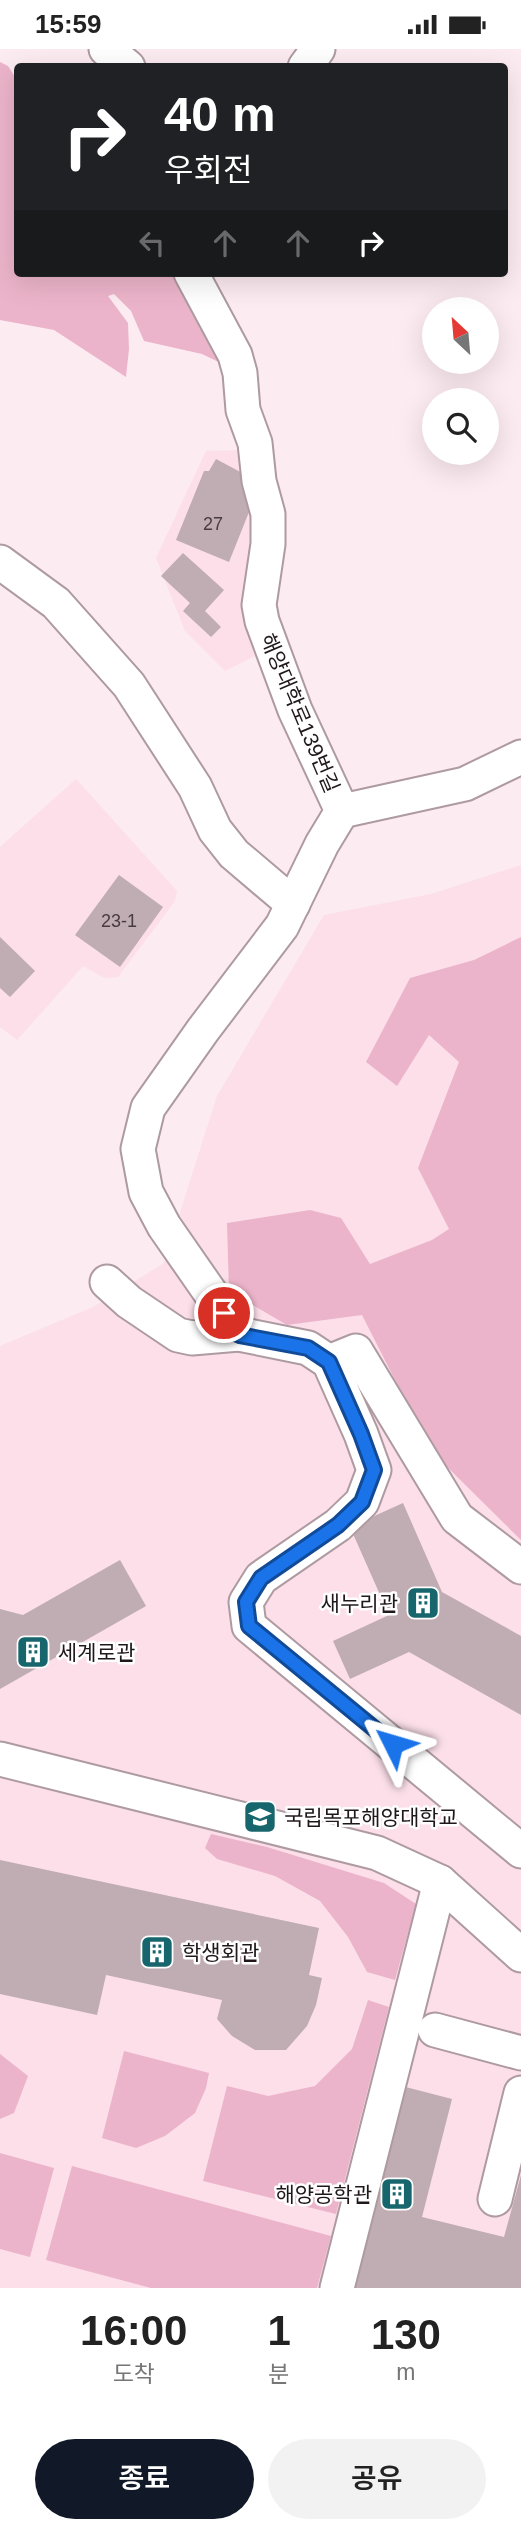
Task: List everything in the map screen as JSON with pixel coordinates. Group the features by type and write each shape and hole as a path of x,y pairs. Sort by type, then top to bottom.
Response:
{"street":[{"path":"106,49 123,63"},
{"name":"해양대학로139번길","path":"193,277 235,355 240,373 243,410 255,443 259,481 268,514 268,544 259,605 262,621 295,710 342,811 465,784 521,758"},
{"path":"0,562 56,603 129,685 195,787 215,830 234,854 293,904"},
{"path":"239,1335 164,1226 146,1192 138,1149 148,1108 282,926 322,844 342,811"},
{"path":"107,1282 129,1302 178,1335 192,1338 239,1335 308,1348 329,1362 374,1470 362,1502 338,1525 261,1578 246,1602 249,1626 521,1851"},
{"path":"329,1362 356,1351 457,1518 521,1567"},
{"path":"0,1759 377,1853 440,1882 521,1955"},
{"path":"337,2288 440,1882"},
{"path":"435,2030 521,2053"},
{"path":"495,2199 521,2094"}],"shaded area":[{"path":"0,62 8,66 14,75 14,277 182,277 229,367 202,354 144,341 131,311 114,294 108,296 128,323 126,377 54,330 0,320"},
{"path":"239,450 258,512 267,650 225,671 185,631 156,558 206,451"},
{"path":"76,779 177,891 175,901 118,977 105,978 83,966 17,1040 0,1027 0,847"},
{"name":"국립목포해양대학교","path":"521,865 521,2288 0,2288 0,1346 93,1307 164,1263 217,1096 324,915 431,894"},
{"path":"521,937 521,1540 431,1451 362,1315 287,1325 229,1291 227,1223 310,1210 341,1218 370,1264 432,1240 449,1229 418,1168 459,1062 429,1035 397,1086 366,1062 410,978 474,960"},
{"path":"211,1834 267,1847 384,1883 416,1904 395,1980 367,1972 348,1937 320,1901 275,1876 217,1859 205,1848"},
{"path":"368,2000 389,2007 336,2214 203,2181 227,2086 268,2096 315,2086 352,2049"},
{"path":"124,2051 209,2073 206,2088 195,2113 165,2136 136,2148 102,2138"},
{"path":"0,2054 28,2076 14,2113 0,2119"},
{"path":"0,2153 54,2168 30,2257 0,2249"},
{"path":"72,2166 331,2236 317,2288 151,2288 46,2260"}],"building":[{"path":"216,459 246,475 251,507 229,562 176,540 204,471 209,471"},
{"path":"183,553 224,590 205,611 221,627 211,637 183,611 190,603 161,576"},
{"path":"119,875 163,907 120,967 75,935"},
{"path":"0,937 35,971 10,997 0,988"},
{"name":"새누리관","path":"403,1503 442,1592 521,1636 521,1715 409,1652 350,1679 333,1641 389,1615 350,1527"},
{"name":"세계로관","path":"120,1560 146,1606 0,1689 0,1609 23,1615"},
{"name":"학생회관","path":"0,1860 319,1928 309,1975 322,1978 316,2005 307,2026 286,2050 255,2050 232,2036 217,2019 222,2000 106,1975 97,2015 0,1994"},
{"name":"해양공학관","path":"394,2084 452,2099 422,2217 504,2237 521,2175 521,2288 342,2288"}],"place":[{"name":"새누리관","path":"423,1603"},
{"name":"세계로관","path":"33,1652"},
{"name":"국립목포해양대학교","path":"260,1817"},
{"name":"학생회관","path":"157,1952"},
{"name":"해양공학관","path":"397,2194"}],"route":[{"path":"224,1313 239,1335 308,1348 329,1362 374,1470 362,1502 338,1525 261,1578 246,1602 249,1626 393,1744"}]}
